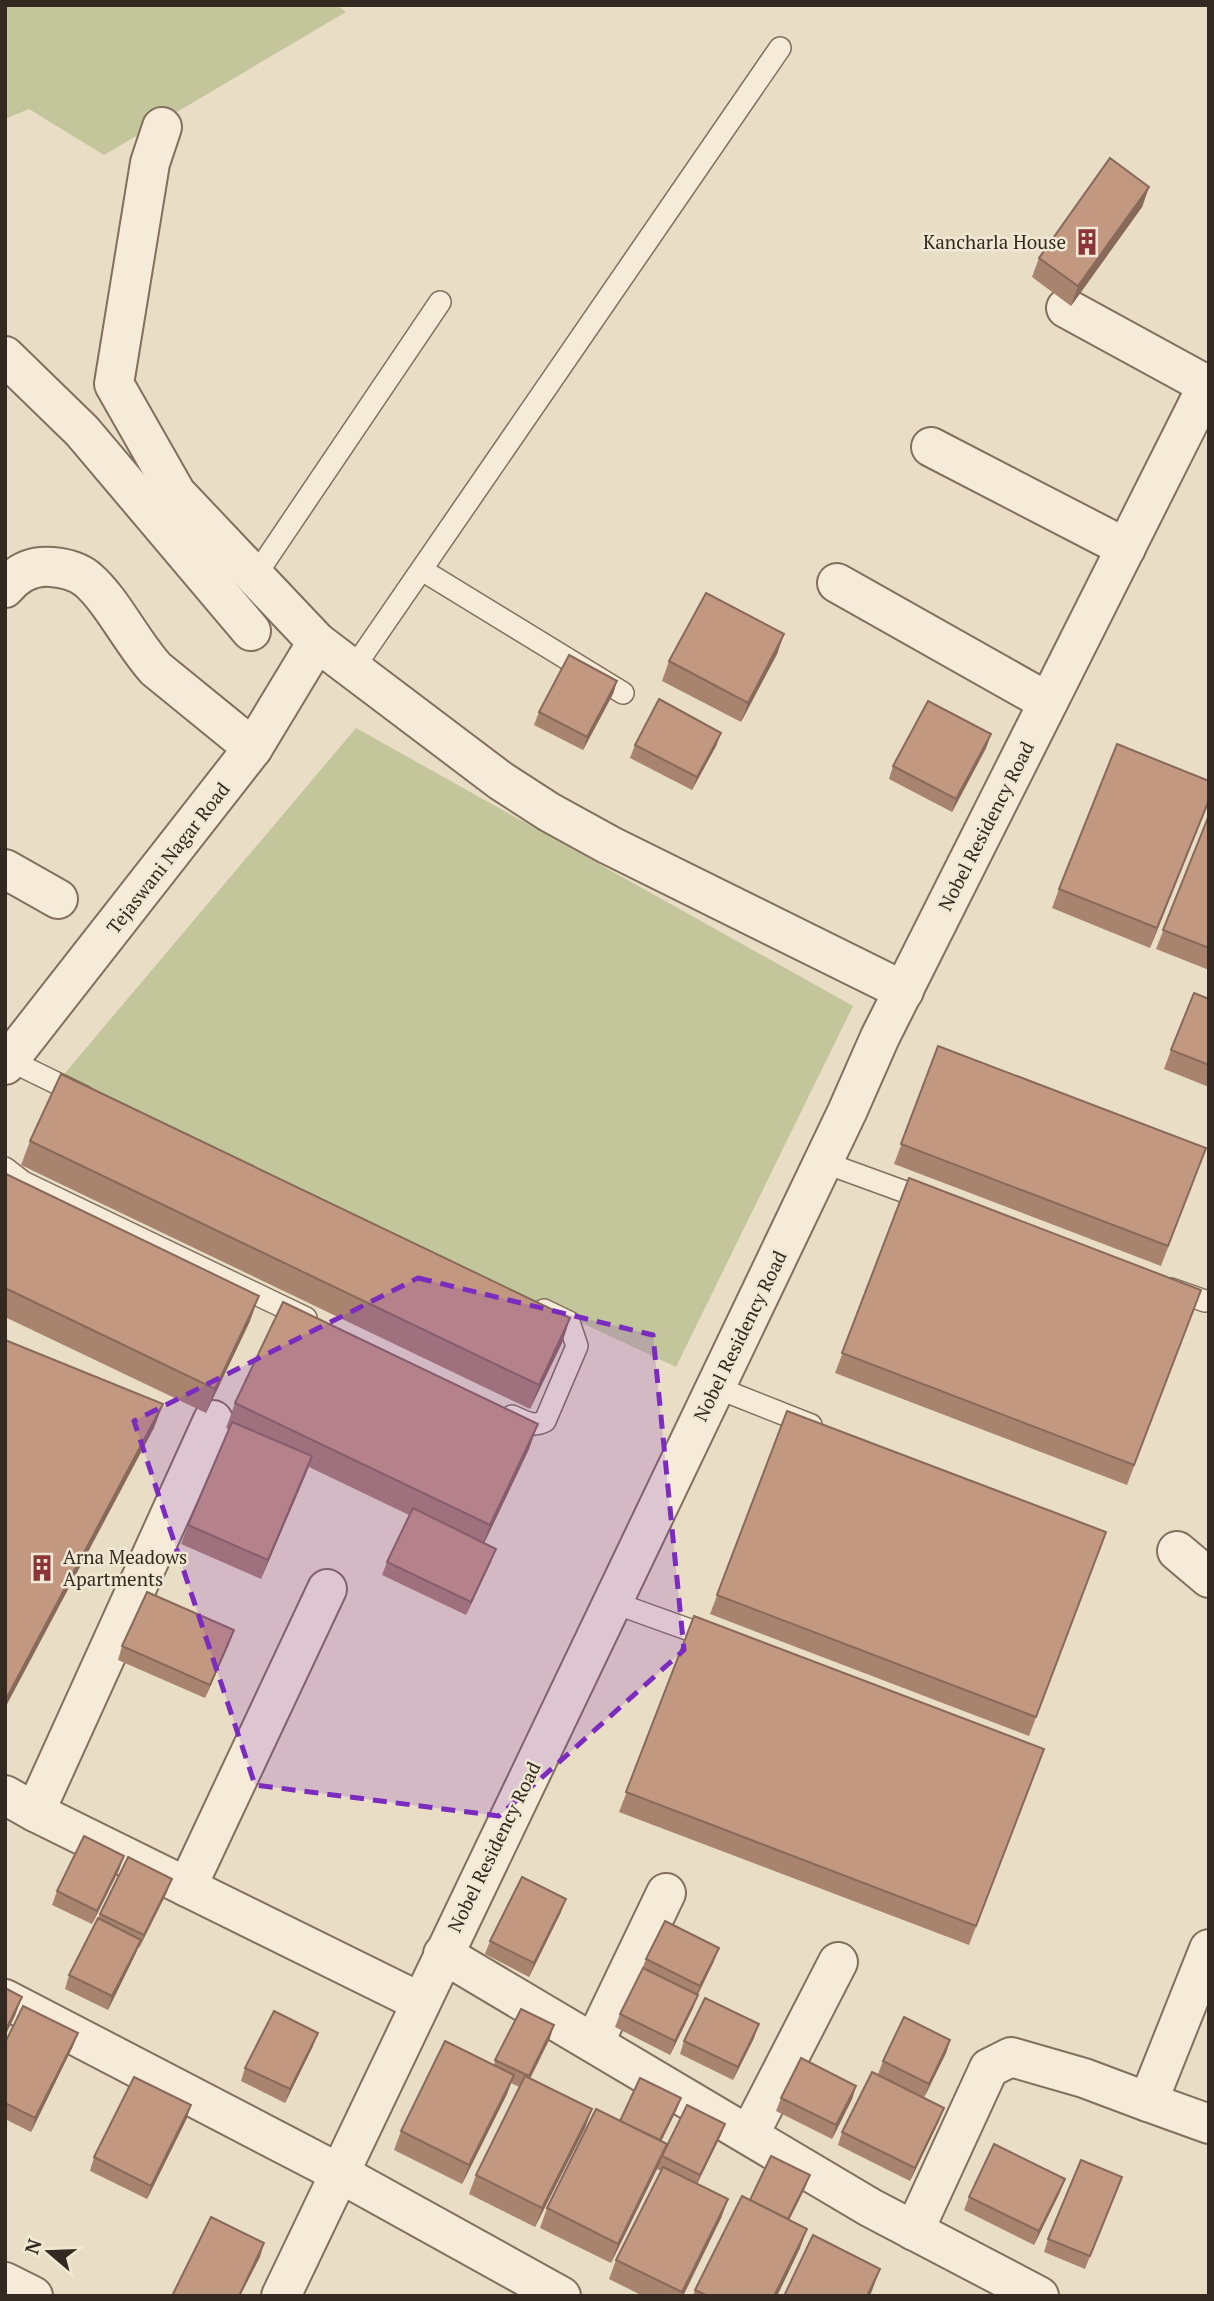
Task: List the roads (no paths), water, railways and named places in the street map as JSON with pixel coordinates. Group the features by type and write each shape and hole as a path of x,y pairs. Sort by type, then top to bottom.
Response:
{"street":[{"path":"162,127 150,163 114,384 176,493 317,642 501,781 549,812 609,845 904,991"},
{"path":"1066,308 1208,383"},
{"path":"5,356 82,431 251,631"},
{"name":"Nobel Residency Road","path":"281,2296 823,1162 880,1037 1208,383"},
{"path":"931,447 1126,548"},
{"path":"5,589 14,578 27,570 42,566 66,568 86,578 156,670 253,748"},
{"path":"837,583 1048,702"},
{"name":"Tejaswani Nagar Road","path":"7,1062 253,748 317,642"},
{"path":"5,869 58,900"},
{"path":"213,1420 20,1803 420,2002"},
{"path":"1177,1550 1209,1578"},
{"path":"187,1887 327,1589"},
{"path":"594,2043 666,1894"},
{"path":"1148,2102 1209,1949"},
{"path":"443,1954 914,2231 1039,2296"},
{"path":"749,2135 838,1962"},
{"path":"5,2000 339,2173 561,2296"},
{"path":"914,2231 989,2068 1012,2057 1084,2078 1209,2124"},
{"path":"5,2282 33,2296"}],"lane":[{"path":"353,669 780,47"},
{"path":"255,576 440,302"},
{"path":"422,570 623,693"},
{"path":"7,1062 105,1106"},
{"path":"823,1162 943,1206"},
{"path":"5,1168 23,1182 319,1324"},
{"path":"1153,1282 1205,1301"},
{"path":"492,1406 528,1424 538,1425 545,1421 577,1346 569,1322 532,1304"},
{"path":"715,1387 836,1434"},
{"path":"612,1602 732,1645"}],"place":[{"name":"Kancharla House","path":"1087,242"},
{"name":"Arna Meadows Apartments","path":"42,1568"}]}
